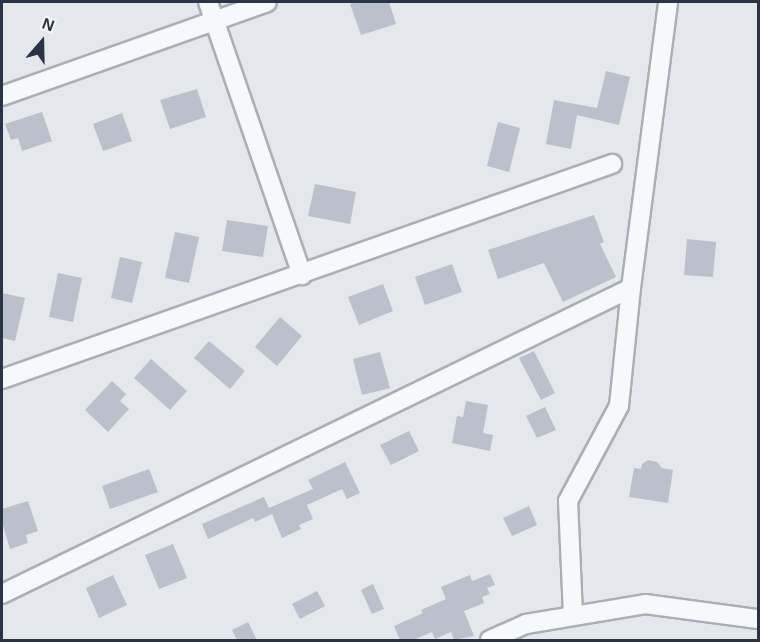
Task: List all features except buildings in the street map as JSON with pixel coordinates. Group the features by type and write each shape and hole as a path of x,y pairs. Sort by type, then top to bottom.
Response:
{"street":[{"path":"207,2 302,275"},
{"path":"2,96 267,2"},
{"path":"573,615 568,501 619,406 631,288 668,2"},
{"path":"2,379 612,164"},
{"path":"2,594 631,288"},
{"path":"490,640 526,624 645,604 759,619"}]}
